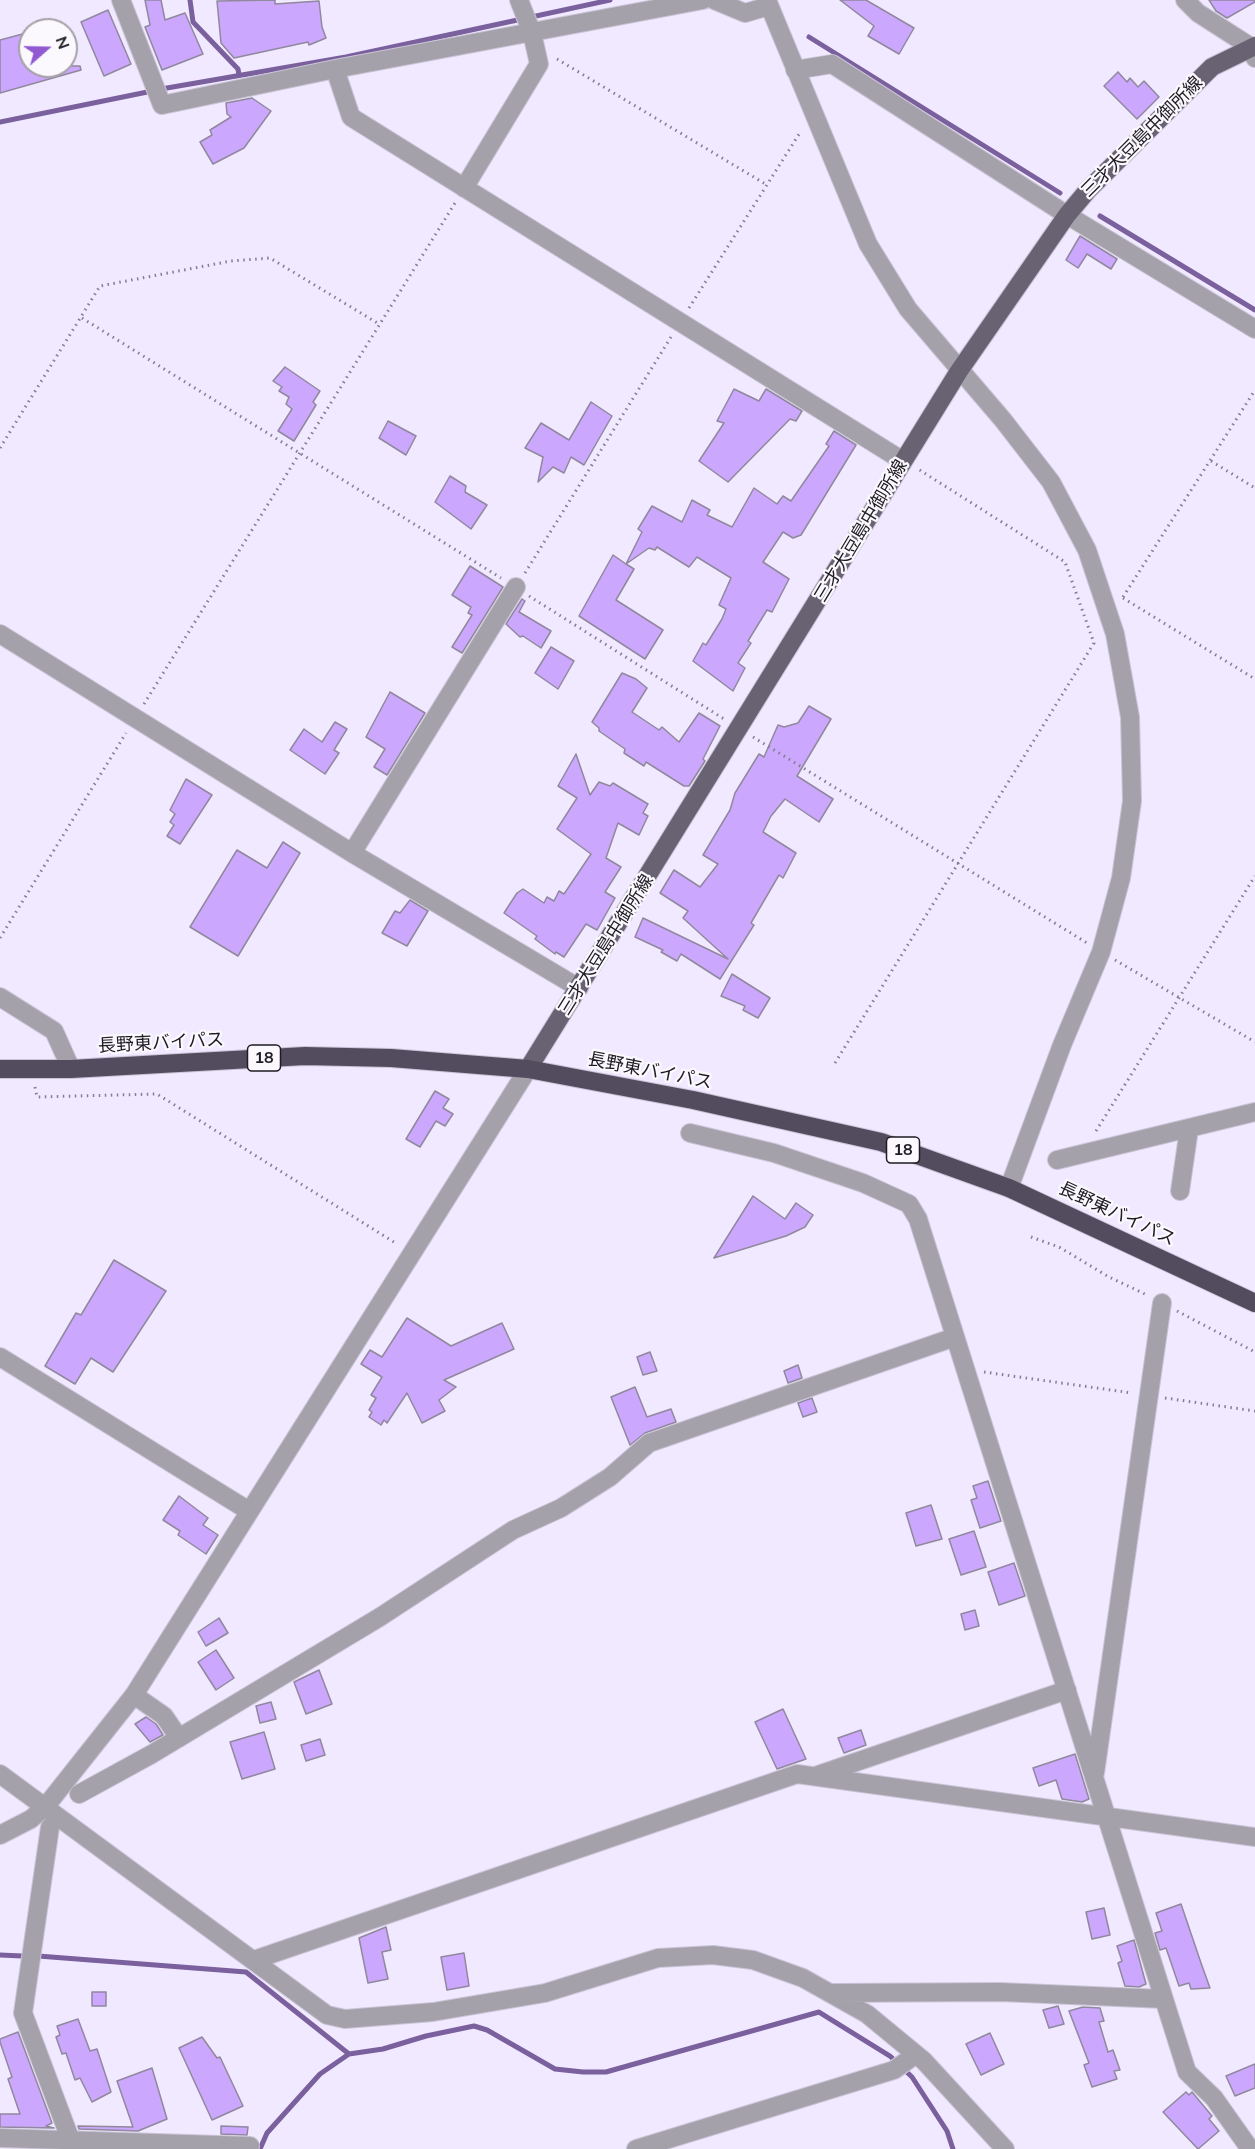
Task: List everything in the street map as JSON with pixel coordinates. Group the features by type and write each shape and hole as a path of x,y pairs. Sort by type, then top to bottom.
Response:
{"highway":[{"name":"長野東バイパス","path":"0,1069 71,1069 305,1056 391,1059 528,1069 693,1100 881,1143 1009,1188 1255,1303"}],"main road":[{"name":"三才大豆島中御所線","path":"528,1069 959,371 1069,212 1088,190 1212,68 1254,50"}],"street":[{"path":"121,0 162,105 335,69 703,0"},
{"path":"714,0 745,13 768,3 868,244 908,309 959,371 1004,420 1051,482 1115,600 1130,717 1132,801 1121,878 1101,952 1062,1045 1009,1188"},
{"path":"1185,0 1198,13 1254,50"},
{"path":"464,188 539,64 532,33 521,5"},
{"path":"795,70 832,64 1255,329"},
{"path":"335,69 351,117 903,460"},
{"path":"352,853 516,587"},
{"path":"0,634 352,853 579,988"},
{"path":"0,997 54,1031 71,1069"},
{"path":"0,1835 31,1819 46,1806 134,1695 379,1310 411,1253 528,1069"},
{"path":"1057,1160 1255,1112"},
{"path":"1180,1191 1189,1128"},
{"path":"690,1133 774,1153 863,1182 909,1204 918,1219 1187,2072 1214,2098 1250,2149"},
{"path":"1094,1778 1162,1303"},
{"path":"79,1794 179,1738 380,1617 513,1530 561,1508 610,1477 649,1443 955,1337"},
{"path":"0,1357 249,1511"},
{"path":"814,1777 1066,1690"},
{"path":"134,1695 164,1716 179,1738"},
{"path":"0,1774 327,2015 345,2019 433,2012 545,1993 658,1958 713,1955 753,1960 803,1978 867,2014 905,2060 1005,2149"},
{"path":"254,1960 797,1774 1255,1837"},
{"path":"50,1827 23,2013 71,2141"},
{"path":"830,1993 1000,1992 1164,1999"},
{"path":"636,2149 905,2060"},
{"path":"0,2138 71,2141 98,2146 250,2146"}],"path":[{"path":"536,52 547,53 766,185"},
{"path":"516,587 812,113"},
{"path":"0,938 298,452 464,188"},
{"path":"0,448 82,318 100,285 231,261 270,258 379,324"},
{"path":"82,318 298,452"},
{"path":"1255,390 1211,461 1115,600 1255,679"},
{"path":"835,1063 1094,643 1065,562 903,460"},
{"path":"1211,461 1255,488"},
{"path":"740,729 1101,952 1255,1042"},
{"path":"1083,1153 1255,876"},
{"path":"30,1068 37,1097 157,1094 411,1253"},
{"path":"1030,1237 1059,1247 1109,1277 1255,1352"},
{"path":"965,1370 1255,1412"}],"building":[{"path":"145,0 161,0 165,20 185,13 203,54 162,70 145,27 150,25"},
{"path":"275,0 275,4 319,1 322,27 326,38 309,45 308,42 234,58 221,43 217,1"},
{"path":"840,0 866,0 914,28 899,54 868,36 874,26"},
{"path":"1209,0 1255,0 1255,2 1227,18 1216,11"},
{"path":"108,10 131,64 104,76 81,22"},
{"path":"18,35 18,78 53,78 0,93 0,40"},
{"path":"1118,72 1127,82 1130,78 1138,87 1144,81 1159,97 1137,119 1104,86"},
{"path":"252,98 271,111 244,148 213,164 200,142 212,135 210,130 231,117 227,114 226,103"},
{"path":"1080,236 1117,259 1111,269 1087,254 1078,268 1066,260"},
{"path":"285,367 320,391 313,402 316,405 294,441 278,431 292,409 286,404 289,397 279,391 282,387 273,381"},
{"path":"734,389 759,401 766,389 802,411 796,421 790,419 728,482 699,461 724,423 717,421"},
{"path":"591,402 612,416 584,465 571,457 564,473 553,467 538,482 543,457 525,448 541,423 569,440"},
{"path":"388,421 416,436 406,455 379,438"},
{"path":"834,431 856,445 801,535 793,538 783,532 763,562 789,579 772,612 767,610 748,641 751,643 738,663 745,668 733,691 693,661 703,643 706,645 722,619 726,609 719,605 731,578 697,557 689,567 657,547 655,550 649,548 626,564 642,532 638,529 652,506 682,522 692,500 710,510 707,515 732,527 754,488 777,504 783,496 791,501 829,446 826,444"},
{"path":"450,476 466,486 465,492 487,505 471,529 435,502"},
{"path":"613,555 634,569 616,600 663,630 645,659 579,616"},
{"path":"470,566 503,587 462,653 452,647 472,615 468,613 471,607 452,595"},
{"path":"522,599 525,601 519,612 551,631 541,648 523,636 520,637 506,624"},
{"path":"551,647 574,661 558,689 535,673"},
{"path":"622,673 636,679 647,688 632,712 659,730 662,727 679,742 699,713 720,726 703,759 705,761 689,786 684,786 646,762 644,766 624,753 625,749 599,731 599,728 592,722"},
{"path":"390,692 425,713 387,775 374,767 385,749 366,737"},
{"path":"809,706 831,719 797,776 833,799 819,822 785,799 771,816 763,832 796,853 783,878 779,875 751,923 754,925 720,979 681,954 677,961 661,952 663,950 635,937 643,918 728,959 683,918 688,911 660,893 674,870 700,887 718,864 703,855 730,810 735,793 759,754 764,757 778,725 784,727 798,723"},
{"path":"335,722 347,729 334,750 339,753 325,774 290,750 304,729 322,742"},
{"path":"576,754 590,795 599,782 610,786 613,783 648,804 643,813 648,816 639,835 618,823 606,858 621,867 605,892 615,898 597,930 586,924 564,957 556,952 555,954 535,939 537,936 504,913 517,893 523,889 544,903 547,897 554,901 559,891 564,894 591,854 557,829 577,798 558,786"},
{"path":"186,779 212,795 180,844 167,836 174,825 170,822 175,814 170,810"},
{"path":"283,842 300,853 238,956 190,927 237,850 267,868"},
{"path":"410,900 428,911 407,946 382,933 395,911 400,913"},
{"path":"732,974 770,998 758,1018 743,1010 745,1006 721,996"},
{"path":"435,1091 449,1099 443,1108 453,1114 445,1126 436,1121 420,1147 406,1139"},
{"path":"753,1196 785,1219 796,1203 813,1215 805,1227 786,1236 714,1258"},
{"path":"114,1260 166,1291 113,1372 91,1358 75,1384 45,1366 76,1313 81,1315"},
{"path":"407,1318 451,1346 502,1323 514,1349 444,1380 456,1387 439,1400 445,1411 422,1423 407,1393 387,1423 384,1420 381,1425 369,1417 372,1412 369,1410 376,1398 371,1395 382,1377 361,1364 370,1350 382,1357"},
{"path":"650,1352 657,1371 643,1375 637,1357"},
{"path":"798,1365 802,1378 788,1383 784,1371"},
{"path":"635,1387 647,1417 671,1409 676,1422 645,1433 630,1445 611,1397"},
{"path":"812,1398 817,1412 803,1417 798,1403"},
{"path":"988,1481 1001,1521 980,1528 971,1500 977,1498 973,1486"},
{"path":"179,1496 208,1518 203,1525 218,1535 206,1554 178,1535 180,1531 163,1520"},
{"path":"931,1505 942,1539 916,1546 906,1513"},
{"path":"974,1531 986,1567 961,1575 949,1539"},
{"path":"1014,1563 1025,1596 999,1605 988,1572"},
{"path":"975,1610 979,1626 965,1630 961,1614"},
{"path":"219,1618 228,1633 206,1646 198,1632"},
{"path":"216,1650 234,1678 216,1690 198,1662"},
{"path":"319,1670 332,1704 306,1714 294,1682"},
{"path":"271,1702 276,1719 260,1723 256,1706"},
{"path":"783,1709 806,1759 777,1769 755,1722"},
{"path":"146,1717 156,1724 163,1735 150,1742 135,1724"},
{"path":"861,1730 866,1745 844,1753 838,1738"},
{"path":"264,1732 275,1769 242,1779 230,1742"},
{"path":"320,1739 325,1755 306,1761 301,1745"},
{"path":"1075,1754 1089,1799 1082,1802 1062,1799 1056,1780 1039,1786 1033,1768"},
{"path":"1181,1904 1210,1988 1191,1989 1189,1983 1179,1986 1166,1948 1160,1950 1155,1933 1162,1931 1156,1913"},
{"path":"1104,1908 1110,1935 1092,1939 1086,1912"},
{"path":"386,1927 391,1950 382,1952 388,1979 368,1983 359,1938"},
{"path":"1134,1940 1146,1984 1139,1987 1125,1986 1118,1963 1122,1961 1117,1946"},
{"path":"464,1953 469,1986 447,1990 441,1957"},
{"path":"92,1992 106,1992 106,2006 92,2006"},
{"path":"1058,2006 1064,2024 1049,2028 1043,2010"},
{"path":"1083,2007 1100,2008 1104,2021 1099,2022 1108,2052 1113,2050 1120,2070 1114,2071 1117,2079 1092,2087 1084,2065 1089,2063 1069,2011"},
{"path":"78,2019 90,2051 97,2049 111,2092 92,2102 80,2078 75,2080 66,2053 62,2054 56,2037 60,2035 57,2026"},
{"path":"18,2032 52,2123 46,2126 54,2128 0,2127 0,2114 20,2114 8,2079 12,2077 0,2042 0,2039"},
{"path":"990,2033 1004,2064 981,2075 966,2044"},
{"path":"202,2037 217,2058 220,2057 243,2106 212,2120 179,2048"},
{"path":"1255,2064 1255,2088 1235,2096 1226,2076"},
{"path":"152,2068 167,2119 138,2131 79,2129 78,2126 133,2127 117,2081"},
{"path":"1186,2092 1189,2095 1192,2092 1212,2116 1209,2119 1219,2131 1198,2149 1163,2112"},
{"path":"221,2126 248,2127 247,2135 221,2134"}],"waterway":[{"path":"190,0 193,22 238,69 239,75"},
{"path":"0,122 167,88 346,57 610,0"},
{"path":"809,37 1060,193"},
{"path":"1100,216 1255,310"},
{"path":"0,1955 22,1956"},
{"path":"38,1956 246,1972 349,2054 383,2049 426,2036 474,2026 487,2030 555,2069 583,2072 606,2072 819,2012 890,2056 912,2077 947,2131 953,2149"},
{"path":"260,2149 267,2133 320,2074 349,2054"}]}
